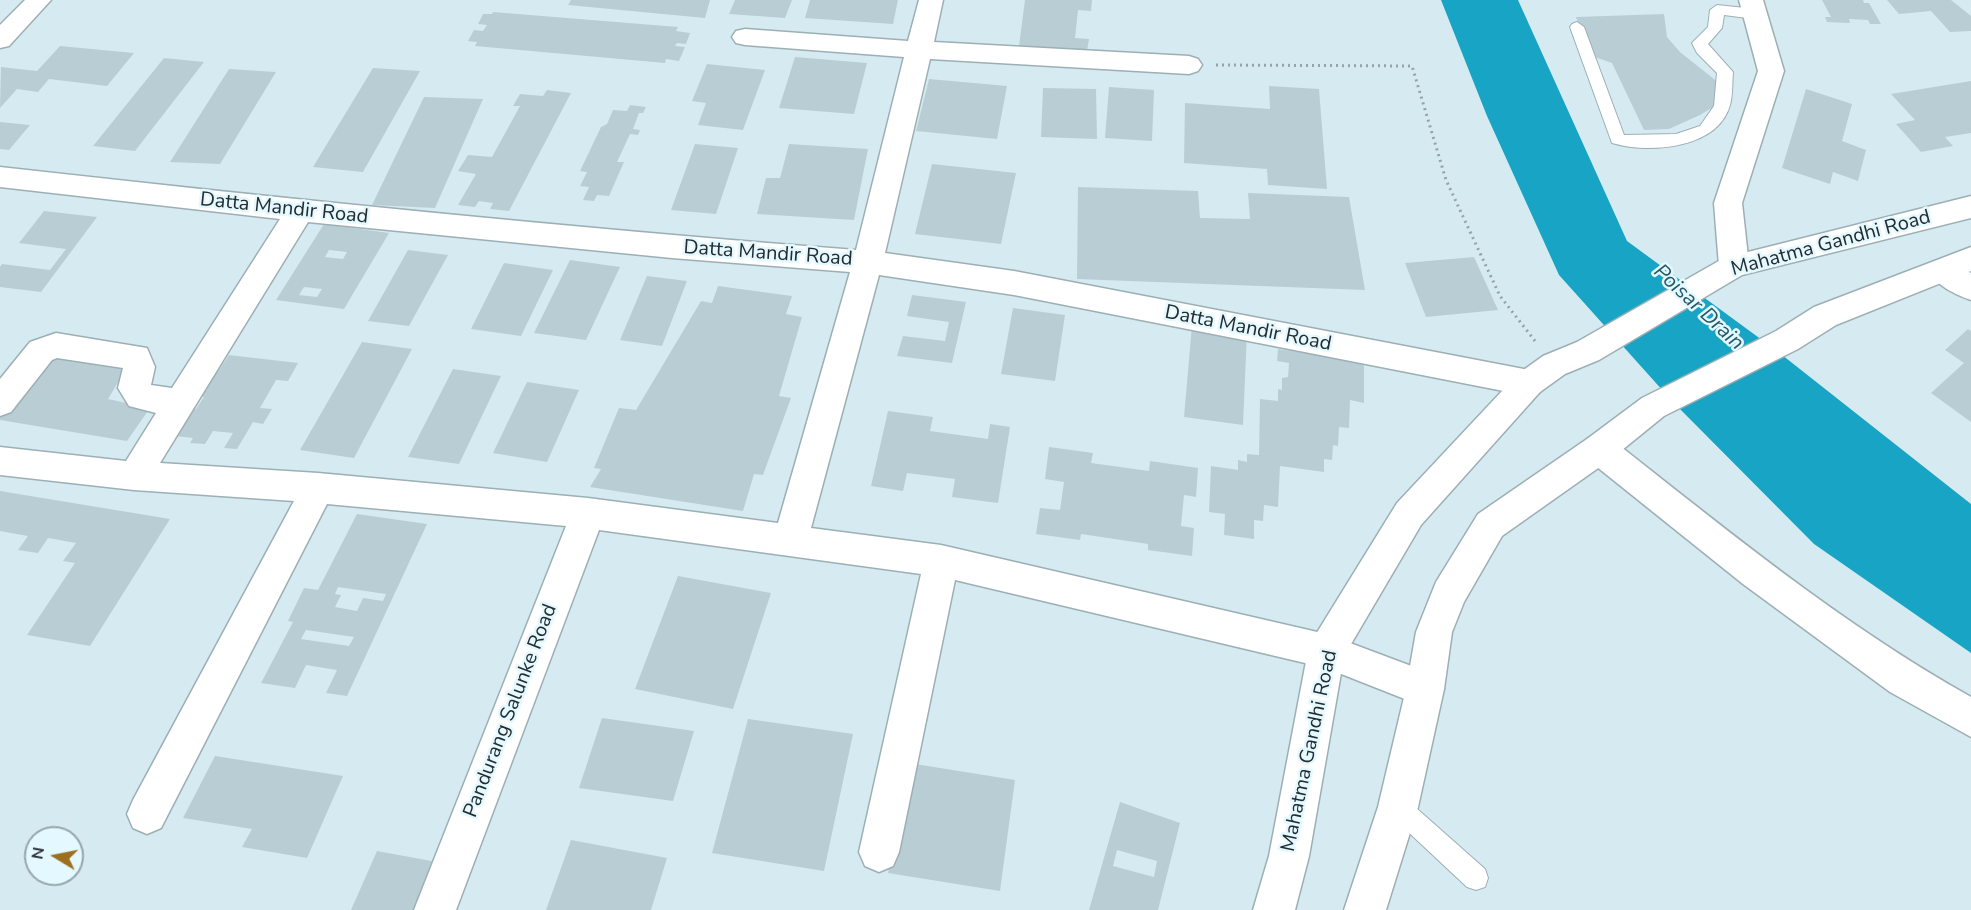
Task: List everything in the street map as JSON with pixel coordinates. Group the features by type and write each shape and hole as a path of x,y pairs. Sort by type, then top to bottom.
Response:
{"street":[{"path":"0,40 39,0"},
{"path":"790,542 868,262 931,0"},
{"path":"1721,273 1728,203 1771,71 1753,7"},
{"path":"745,37 918,50 1189,65"},
{"name":"Datta Mandir Road","path":"0,177 300,212 672,247 868,262 1014,283 1541,374"},
{"name":"Mahatma Gandhi Road","path":"1274,910 1288,856 1326,651 1409,514 1541,374 1588,351 1721,273 1971,207"},
{"path":"134,476 300,212"},
{"path":"1365,910 1398,807 1425,689 1434,632 1449,594 1491,525 1599,449 1653,407 1787,340 1825,316 1971,258"},
{"path":"1943,271 1971,288"},
{"path":"0,403 42,351 56,345 136,357 140,367 134,388 140,397 180,403"},
{"path":"1599,449 1774,586 1904,679 1971,718"},
{"path":"0,461 134,476 318,488 588,513 941,561 1326,651 1425,689"},
{"path":"147,814 318,488"},
{"name":"Pandurang Salunke Road","path":"435,910 588,513"},
{"path":"879,852 941,561"}],"lane":[{"path":"1577,27 1618,139 1631,142 1677,140 1706,130 1722,105 1725,72 1702,49 1700,43 1715,28 1715,5 1753,7"},
{"path":"1398,807 1476,878"}],"path":[{"path":"1189,65 1412,66 1446,180 1500,296 1541,374"}],"water":[{"name":"Poisar Drain","path":"1441,0 1518,0 1627,241 1777,351 1971,504 1971,653 1814,544 1673,402 1559,275 1487,116"}],"building":[{"path":"571,0 710,0 705,18 568,5"},
{"path":"735,0 792,0 785,18 729,14"},
{"path":"810,0 898,0 893,24 805,18"},
{"path":"1025,0 1092,0 1091,11 1078,10 1075,38 1089,39 1087,51 1019,46"},
{"path":"1822,0 1863,0 1864,3 1869,3 1881,24 1870,24 1868,20 1849,19 1850,23 1827,22 1825,17 1831,17"},
{"path":"1887,0 1951,0 1971,16 1971,31 1950,32 1931,11 1899,14"},
{"path":"493,12 678,27 676,31 690,33 686,44 677,43 675,46 685,47 679,61 666,59 665,63 475,46 477,42 468,41 474,30 483,31 487,25 478,24 483,14"},
{"path":"1664,14 1667,37 1680,52 1719,83 1720,103 1669,129 1644,130 1612,63 1589,55 1576,17"},
{"path":"60,46 134,53 107,86 49,79 38,92 17,89 0,108 1,67 37,71"},
{"path":"795,57 867,63 854,114 779,108"},
{"path":"164,58 204,62 135,151 93,146"},
{"path":"707,64 765,70 743,130 698,125 706,103 692,101"},
{"path":"373,68 420,71 363,172 313,167"},
{"path":"229,69 276,72 220,164 170,162"},
{"path":"929,79 1007,86 997,139 916,131"},
{"path":"1971,81 1971,133 1945,137 1953,146 1921,152 1896,124 1915,120 1891,94"},
{"path":"1269,86 1319,89 1327,189 1268,185 1267,169 1184,163 1185,103 1270,109"},
{"path":"1109,87 1154,90 1152,141 1105,138"},
{"path":"1043,88 1096,89 1097,139 1041,137"},
{"path":"1806,89 1852,104 1842,141 1866,150 1858,181 1833,172 1830,184 1782,168"},
{"path":"547,90 571,93 509,211 490,209 493,203 479,201 475,207 458,205 476,174 458,171 468,155 492,157 520,106 513,106 520,94 543,96"},
{"path":"424,97 483,99 435,208 372,205"},
{"path":"630,105 646,107 643,113 639,113 633,129 640,130 638,135 630,134 617,162 624,162 609,196 597,195 594,201 583,200 589,187 580,186 587,172 580,171 601,127 607,124 613,110 627,111"},
{"path":"0,122 30,125 9,150 0,149"},
{"path":"695,144 738,148 716,214 671,210"},
{"path":"789,144 868,149 854,220 757,214 766,178 780,178"},
{"path":"932,164 1016,173 1001,244 915,234"},
{"path":"1078,187 1198,191 1200,218 1250,219 1248,193 1349,197 1365,290 1077,279"},
{"path":"44,211 97,217 41,292 0,287 2,264 50,270 66,249 19,243"},
{"path":"324,224 389,233 344,309 276,300","holes":["329,250 347,252 343,259 325,257","304,287 322,289 317,297 299,295"]},
{"path":"408,250 448,255 409,326 368,321"},
{"path":"1474,257 1498,310 1426,317 1405,263"},
{"path":"570,260 620,267 586,340 534,333"},
{"path":"504,263 553,270 521,336 471,329"},
{"path":"647,276 687,281 662,346 620,340"},
{"path":"718,286 792,296 786,314 802,317 779,396 791,398 763,475 754,474 743,511 590,487 601,469 594,468 619,408 636,410 701,301 712,303"},
{"path":"912,295 966,302 952,363 897,356 903,336 945,341 949,322 907,316"},
{"path":"1013,308 1065,315 1055,381 1001,374"},
{"path":"1192,325 1247,332 1243,425 1184,417"},
{"path":"1968,329 1971,331 1971,422 1931,393 1964,363 1945,350"},
{"path":"362,342 412,349 354,458 300,450"},
{"path":"58,349 129,364 108,399 150,408 127,441 0,420 0,414"},
{"path":"1278,349 1364,362 1364,403 1350,400 1349,428 1339,427 1338,446 1333,445 1332,460 1324,459 1324,472 1280,466 1278,507 1264,505 1263,521 1254,520 1254,539 1224,535 1225,514 1209,512 1211,466 1238,470 1238,460 1247,462 1247,454 1259,455 1260,399 1278,401 1278,389 1282,390 1282,378 1288,377 1289,363 1277,361"},
{"path":"229,355 298,363 288,381 276,380 260,408 272,409 263,424 253,422 237,449 224,448 233,433 213,431 205,444 190,443 193,438 175,436 192,409 196,409 204,397 197,396 213,369 219,370"},
{"path":"453,369 501,376 459,464 408,457"},
{"path":"527,382 579,390 547,462 493,453"},
{"path":"888,411 933,417 930,431 988,439 990,424 1010,427 998,503 952,497 955,479 907,473 903,491 871,486"},
{"path":"1049,447 1093,453 1091,463 1149,471 1150,461 1198,468 1196,497 1184,495 1181,526 1194,528 1192,556 1148,550 1148,544 1081,534 1080,540 1036,534 1040,508 1060,510 1064,482 1045,479"},
{"path":"0,491 170,519 90,646 27,635 75,563 63,561 76,543 48,538 38,553 18,550 28,536 0,531"},
{"path":"357,514 427,524 347,696 326,693 337,670 306,665 295,688 261,683 293,622 288,621 304,588 318,590","holes":["338,587 386,594 383,601 363,598 357,611 335,607 341,595 335,594","306,630 354,637 349,646 301,639"]},
{"path":"678,576 771,593 733,709 635,689"},
{"path":"602,718 694,731 673,801 579,788"},
{"path":"748,719 853,734 824,871 712,853"},
{"path":"215,756 343,776 307,858 242,847 252,829 183,818"},
{"path":"909,763 1015,780 1000,891 888,873"},
{"path":"1120,802 1180,823 1158,910 1089,910","holes":["1117,850 1157,861 1154,877 1113,866"]},
{"path":"571,840 667,858 651,910 546,910"},
{"path":"377,851 437,862 417,910 351,910"}]}
